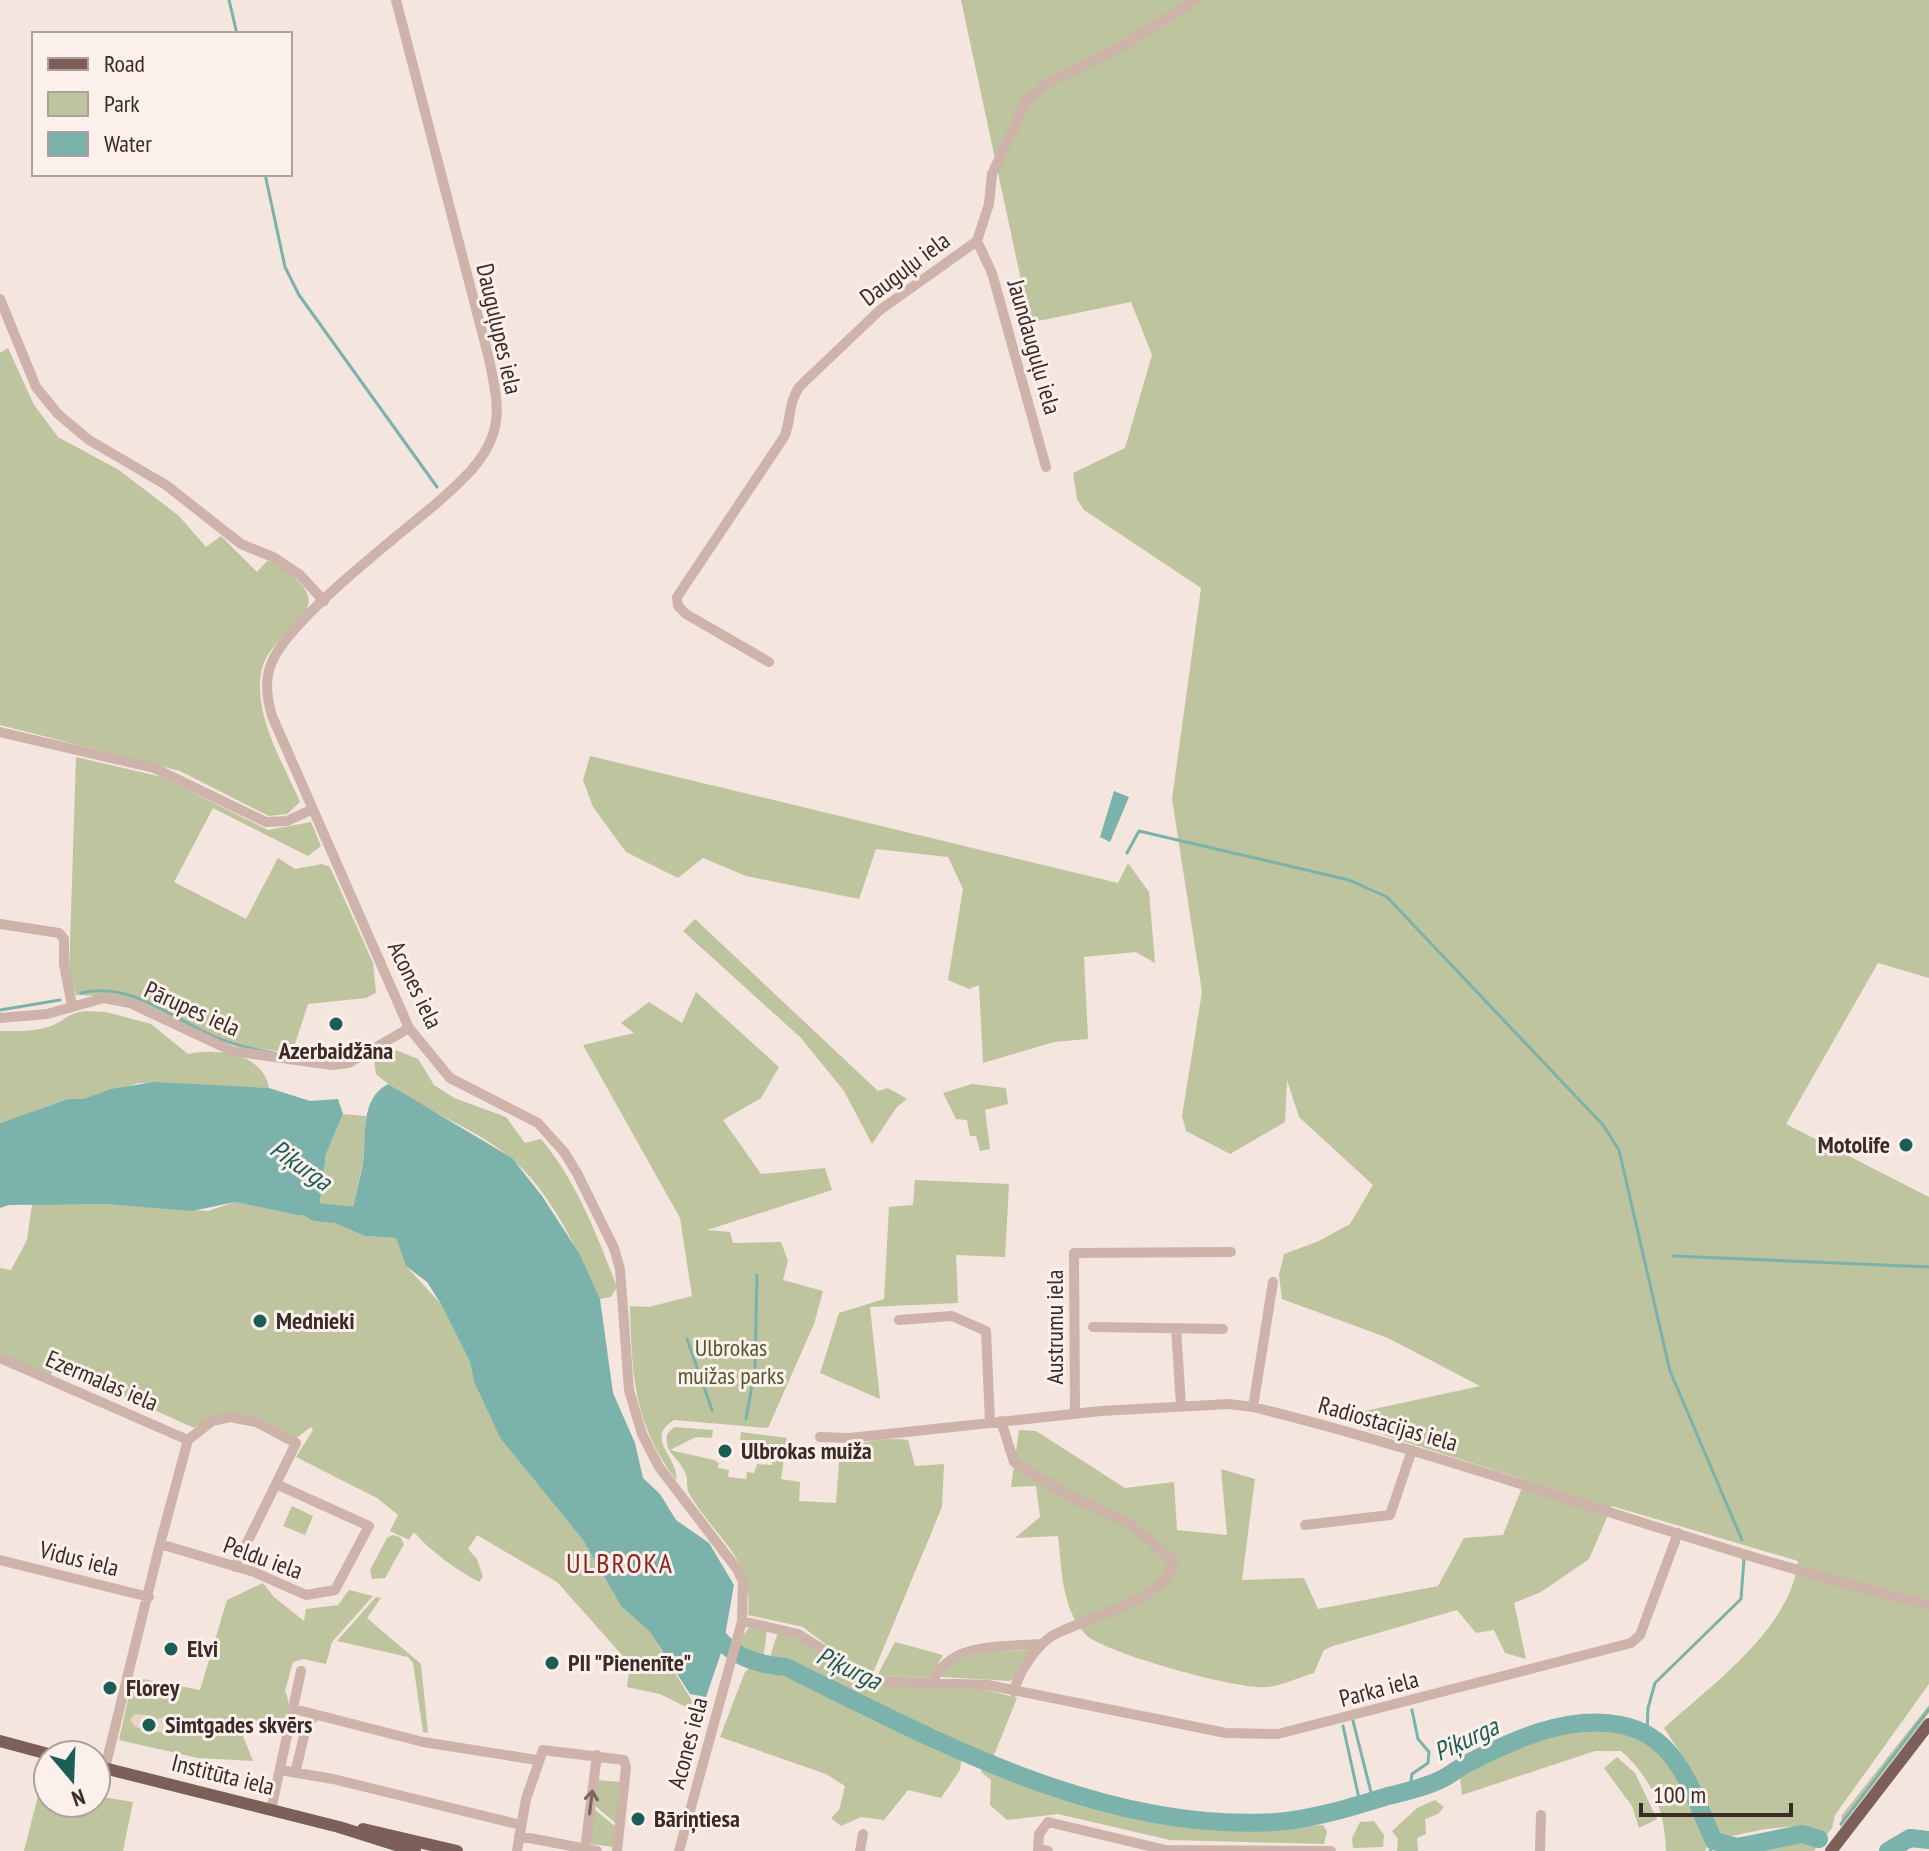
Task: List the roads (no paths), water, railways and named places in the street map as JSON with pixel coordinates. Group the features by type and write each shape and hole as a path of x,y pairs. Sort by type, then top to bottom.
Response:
{"main road":[{"path":"1831,1851 1929,1724"},
{"path":"0,1741 32,1750"},
{"name":"Institūta iela","path":"112,1770 339,1827 457,1851"},
{"name":"Institūta iela","path":"339,1827 415,1851"}],"street":[{"name":"Dauguļupes iela","path":"324,601 464,479 492,438 497,416 489,359 396,0"},
{"name":"Dauguļu iela","path":"769,662 686,614 678,606 677,597 784,437 789,427 790,401 814,370 905,290 977,241 989,204 992,174 1026,102 1047,83 1126,44 1195,0"},
{"name":"Jaundauguļu iela","path":"977,241 992,273 1046,467"},
{"path":"0,299 36,387 58,414 89,440 166,485 241,544 273,557 300,575 324,601"},
{"name":"Acones iela","path":"324,601 280,646 271,663 267,696 272,716 409,1028 437,1067 450,1078 538,1123 577,1173 620,1269 629,1390 642,1434 659,1467 737,1569 743,1582 742,1621 679,1851"},
{"path":"0,732 154,768 266,822 287,821 313,809"},
{"path":"0,924 59,933 64,939 64,964 72,1006"},
{"name":"Pārupes iela","path":"0,1018 35,1016 104,998 130,1003 232,1051 332,1065 349,1063 409,1028"},
{"name":"Austrumu iela","path":"1075,1413 1074,1253 1231,1252"},
{"path":"1253,1407 1273,1282"},
{"path":"742,1621 798,1634 873,1681 988,1685 1014,1692 1015,1684 1042,1644 1053,1635 1125,1605 1164,1581 1173,1570 1173,1561 1129,1523 1067,1495 1014,1462 996,1422 986,1331 975,1323 952,1316 899,1320"},
{"path":"1093,1327 1223,1329"},
{"path":"1176,1328 1181,1406"},
{"name":"Ezermalas iela","path":"0,1358 188,1440"},
{"name":"Radiostacijas iela","path":"820,1437 850,1438 1075,1413 1181,1406 1253,1407 1412,1450 1678,1533 1929,1605"},
{"path":"108,1739 149,1597 188,1440 212,1421 230,1417 256,1422 294,1440 295,1447 235,1567"},
{"path":"1305,1525 1390,1515 1412,1450"},
{"name":"Peldu iela","path":"160,1544 254,1572 306,1595 335,1590 369,1526 276,1484"},
{"name":"Parka iela","path":"1014,1692 1226,1733 1278,1734 1631,1643 1640,1635 1678,1533"},
{"name":"Vidus iela","path":"0,1560 149,1597"},
{"path":"933,1681 943,1663 963,1652 1042,1644"},
{"path":"271,1810 301,1671"},
{"path":"294,1709 423,1742 537,1760"},
{"path":"295,1773 307,1724 316,1715"},
{"path":"517,1851 537,1760 543,1750 624,1760 626,1767 617,1851"},
{"path":"585,1849 597,1755"},
{"path":"280,1770 597,1851"},
{"path":"1540,1851 1541,1815"},
{"path":"1048,1851 1038,1849 1037,1842 1048,1822 1166,1850 1331,1851"},
{"path":"860,1851 863,1834"}],"water":[{"path":"1114,791 1129,797 1110,842 1100,837"},
{"path":"154,1082 269,1088 310,1101 338,1099 343,1114 326,1154 319,1209 315,1215 297,1215 235,1202 192,1211 104,1204 9,1205 0,1208 0,1123 68,1099 84,1099 111,1089"},
{"path":"388,1084 512,1158 542,1196 579,1253 600,1299 613,1393 635,1443 643,1478 660,1494 676,1520 709,1543 734,1585 723,1647 706,1697 690,1694 650,1632 621,1606 583,1540 500,1438 474,1382 470,1362 441,1304 427,1282 406,1266 396,1238 365,1236 331,1221 334,1210 352,1213 363,1163 368,1109 372,1099"}],"waterway":[{"path":"229,0 237,32"},
{"path":"265,176 285,267 299,295 437,487"},
{"path":"1127,853 1139,831 1349,880 1387,897 1603,1125 1619,1150 1670,1371 1742,1540"},
{"path":"81,993 99,991 133,996 213,1036 259,1050 292,1055 341,1056"},
{"path":"0,1010 60,1000"},
{"name":"Piķurga","path":"296,1200 316,1212 355,1216"},
{"path":"1673,1256 1929,1267"},
{"path":"746,1419 755,1369 757,1275"},
{"path":"687,1339 712,1410"},
{"path":"1647,1732 1648,1708 1655,1683 1741,1599 1744,1559"},
{"name":"Piķurga","path":"709,1627 725,1645 742,1656 786,1667 962,1751 1085,1797 1148,1813 1211,1822 1276,1822 1304,1818 1428,1785 1484,1755 1541,1731 1581,1723 1601,1723 1641,1731 1670,1754 1690,1787 1714,1841 1737,1847 1802,1834 1819,1839"},
{"path":"1841,1824 1929,1709"},
{"path":"1410,1789 1412,1774 1428,1763 1429,1752 1418,1739 1412,1710"},
{"path":"1353,1721 1373,1800"},
{"path":"1343,1726 1360,1803"},
{"name":"Piķurga","path":"1888,1851 1910,1838 1929,1840"},
{"path":"1710,1851 1717,1842"}],"place":[{"name":"Azerbaidžāna","path":"336,1024"},
{"name":"Motolife","path":"1906,1145"},
{"name":"Mednieki","path":"260,1321"},
{"name":"Ulbrokas muiža","path":"725,1451"},
{"name":"Elvi","path":"171,1649"},
{"name":"PII \"Pienenīte\"","path":"552,1663"},
{"name":"Florey","path":"110,1688"},
{"name":"Simtgades skvērs","path":"149,1725"},
{"name":"Bāriņtiesa","path":"638,1819"}],"district":[{"name":"ULBROKA","path":"620,1563"}],"park label":[{"name":"Ulbrokas muižas parks","path":"731,1362"}]}
